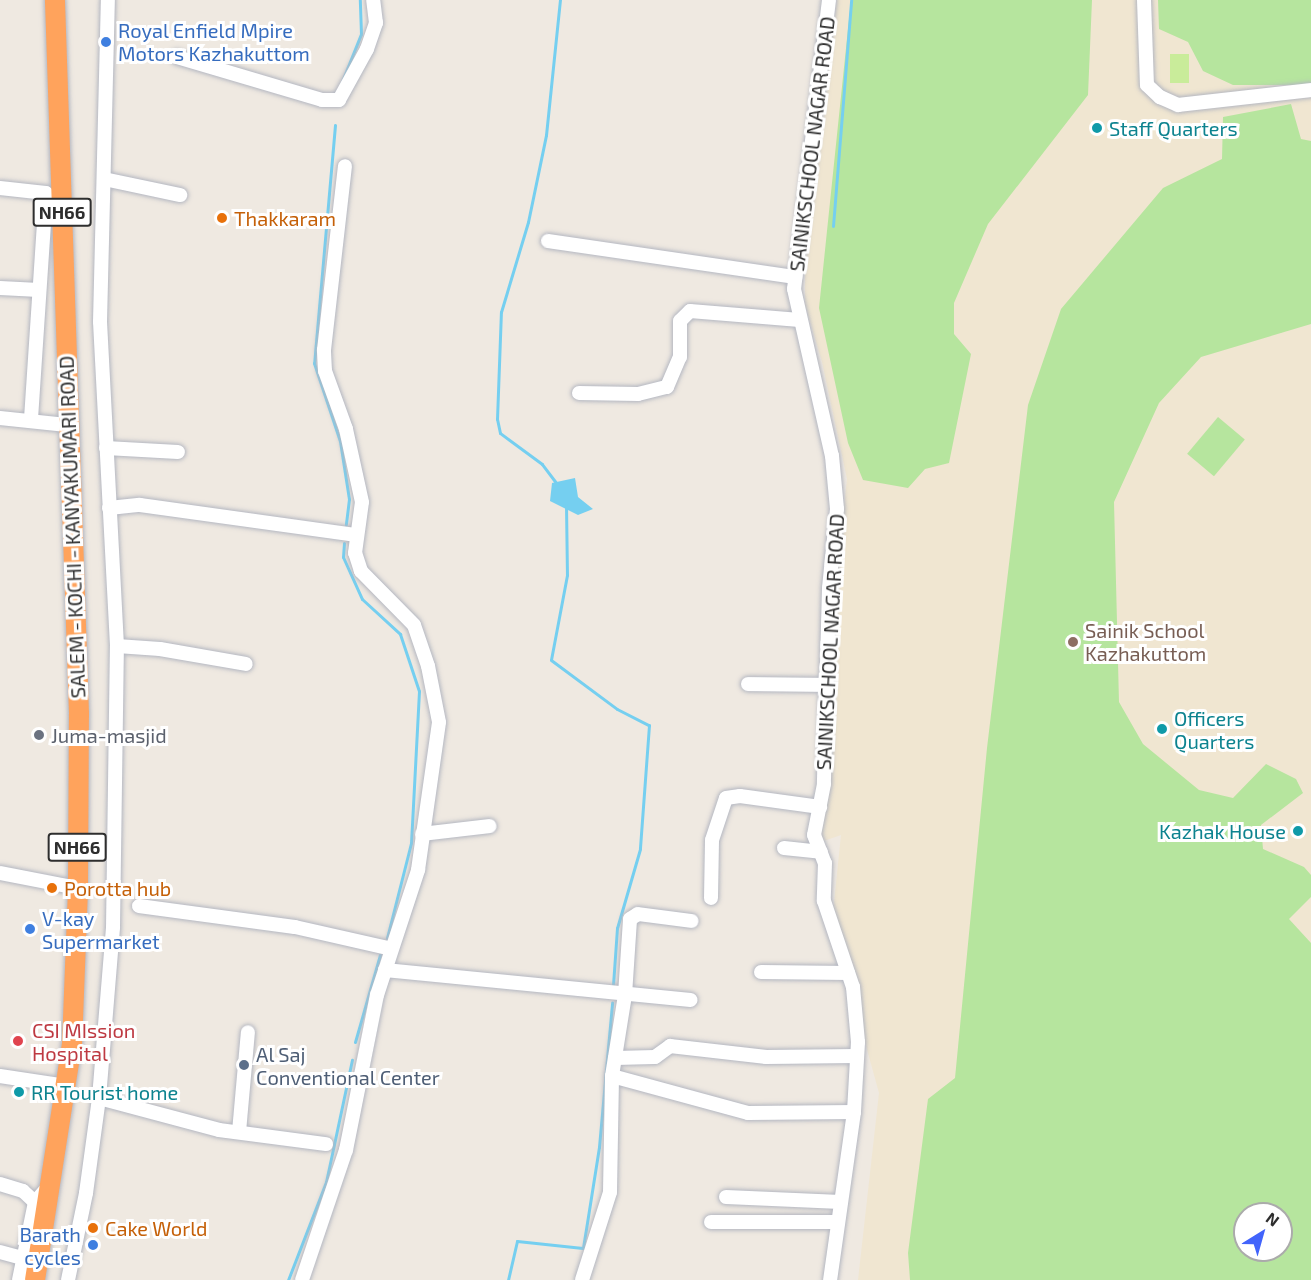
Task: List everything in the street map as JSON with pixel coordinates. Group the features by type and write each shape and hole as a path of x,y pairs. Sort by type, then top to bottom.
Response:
{"highway":[{"name":"SALEM - KOCHI - KANYAKUMARI ROAD","path":"34,1271 72,1045 78,888 79,714 67,424 55,0"}],"street":[{"path":"68,1280 86,1193 99,1098 113,927 117,646 100,322 108,0"},
{"path":"177,57 322,100 339,100 373,32 373,0"},
{"name":"SAINIKSCHOOL NAGAR ROAD","path":"829,0 795,277 800,320 832,456 837,509 829,588 827,685 819,807 814,835 825,863 824,901 853,987 857,1056 854,1112 830,1280"},
{"path":"1144,0 1147,85 1160,97 1178,105 1311,90"},
{"path":"302,1280 346,1150 385,970 418,870 439,722 434,692 414,625 361,571 355,535 362,502 346,429 326,371 324,351 345,166"},
{"path":"104,179 180,195"},
{"path":"0,188 46,193 31,421"},
{"path":"548,241 795,277"},
{"path":"0,288 39,290"},
{"path":"579,393 638,394 668,387 680,357 680,321 690,311 800,320"},
{"path":"0,418 67,424"},
{"path":"106,448 178,452"},
{"path":"109,508 140,505 355,535"},
{"path":"117,646 160,649 246,664"},
{"path":"748,684 827,685"},
{"path":"711,898 712,840 726,798 733,795 819,807"},
{"path":"422,834 489,826"},
{"path":"784,848 821,852"},
{"path":"0,873 78,888"},
{"path":"140,906 295,927 392,949"},
{"path":"582,1280 610,1192 612,1076 625,995 629,926 633,915 692,921"},
{"path":"385,970 691,1000"},
{"path":"761,972 848,973"},
{"path":"239,1132 248,1032"},
{"path":"615,1058 655,1057 670,1046 766,1057 857,1056"},
{"path":"0,1076 66,1086"},
{"path":"612,1076 748,1113 854,1112"},
{"path":"99,1098 203,1127 326,1144"},
{"path":"0,1184 23,1191 35,1202"},
{"path":"34,1271 35,1202 50,1185"},
{"path":"726,1197 840,1202"},
{"path":"711,1222 838,1222"},
{"path":"0,1252 34,1271"},
{"path":"19,1280 34,1271"}],"shaded area":[{"name":"Sainik School Kazhakuttom","path":"837,0 1311,0 1311,1280 858,1280 879,1093 832,922 841,835 818,843 836,697 835,587 847,479 822,362 805,305 805,249"}],"green space":[{"path":"851,0 1092,0 1088,95 988,224 954,303 954,334 971,354 949,463 925,469 908,488 863,480 848,443 819,308"},
{"path":"1158,0 1311,0 1311,85 1233,85 1203,71 1188,42 1159,29"},
{"path":"1170,54 1189,54 1189,83 1170,83"},
{"path":"1291,104 1301,139 1311,141 1311,324 1201,357 1159,403 1114,502 1119,702 1143,744 1199,790 1233,798 1266,764 1296,779 1303,793 1261,825 1263,849 1304,867 1311,875 1311,897 1289,919 1311,943 1311,1280 910,1280 908,1253 928,1099 955,1078 987,748 1028,405 1061,309 1163,188 1222,159 1223,117"},
{"path":"1218,417 1245,439 1214,476 1187,454"}],"water":[{"path":"575,478 578,497 593,509 578,515 550,501 552,483"}],"waterway":[{"path":"341,84 361,34 360,0"},
{"path":"557,484 542,464 500,433 497,419 501,312 528,222 546,135 560,0"},
{"path":"833,226 851,0"},
{"path":"335,125 314,363 340,441 349,499 346,525"},
{"path":"566,505 567,575 551,660 617,709 649,725 640,849 617,928 613,985"},
{"path":"344,543 343,557 362,599 400,634 419,691 411,843 387,938"},
{"path":"355,1042 380,955"},
{"path":"508,1280 517,1241 583,1248 599,1147 612,1003"},
{"path":"288,1280 326,1182 352,1060"}],"place":[{"name":"Royal Enfield Mpire Motors Kazhakuttom","path":"106,42"},
{"name":"Staff Quarters","path":"1097,128"},
{"name":"Thakkaram","path":"222,218"},
{"name":"Sainik School Kazhakuttom","path":"1073,642"},
{"name":"Officers Quarters","path":"1162,729"},
{"name":"Juma-masjid","path":"39,735"},
{"name":"Kazhak House","path":"1298,831"},
{"name":"Porotta hub","path":"52,888"},
{"name":"V-kay Supermarket","path":"30,929"},
{"name":"CSI MIssion Hospital","path":"18,1041"},
{"name":"Al Saj Conventional Center","path":"244,1065"},
{"name":"RR Tourist home","path":"19,1092"},
{"name":"Cake World","path":"93,1228"},
{"name":"Barath cycles","path":"93,1245"}]}
